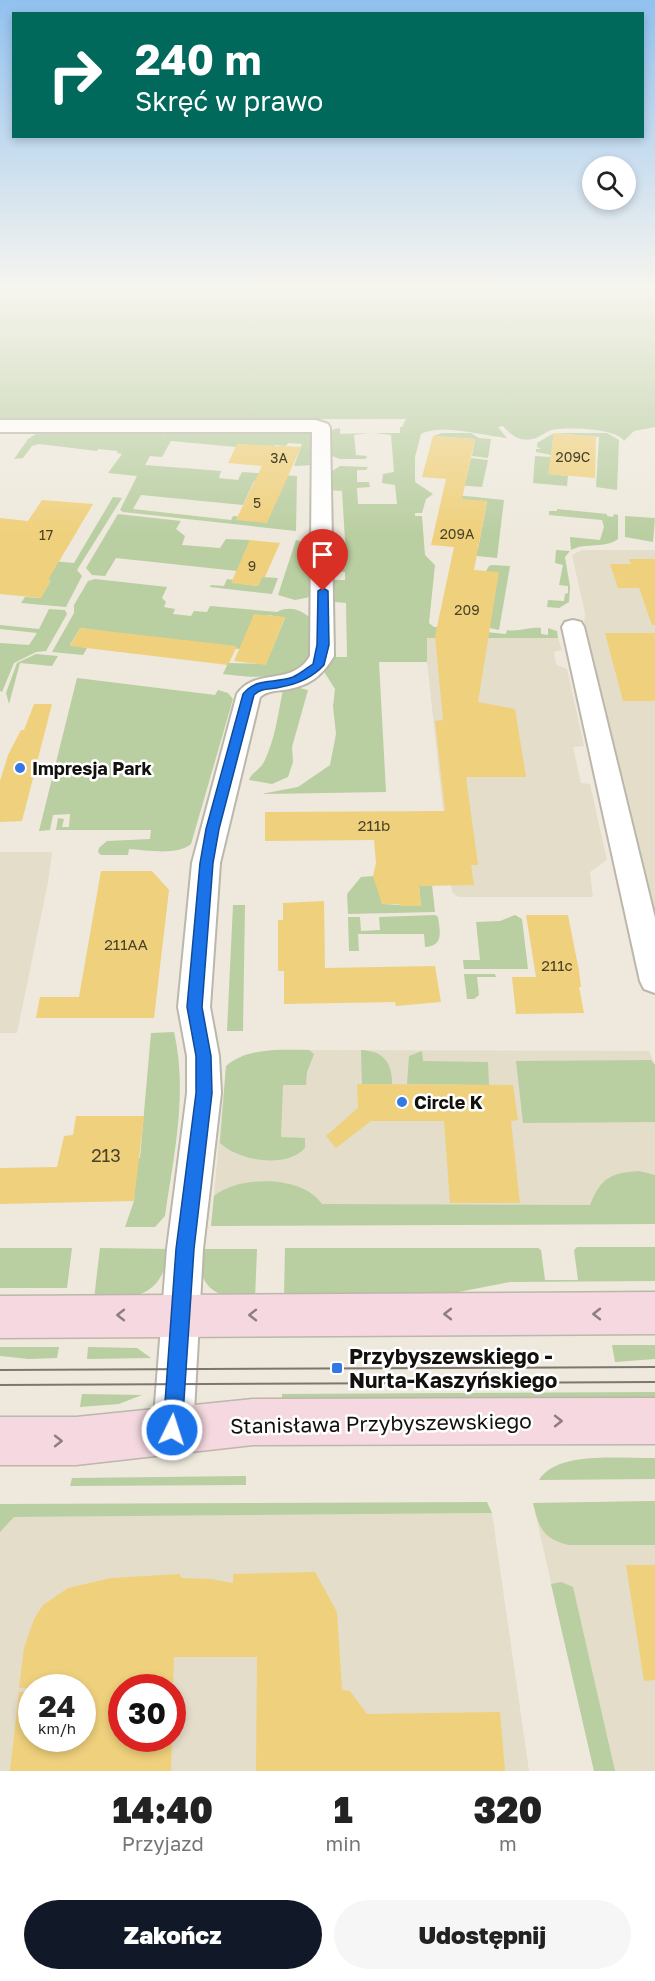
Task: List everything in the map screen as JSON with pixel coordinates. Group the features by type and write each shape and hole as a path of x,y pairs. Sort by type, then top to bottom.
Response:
{"main road":[{"path":"0,1317 655,1313"},
{"name":"Stanisława Przybyszewskiego","path":"0,1441 76,1441 253,1422 655,1421"}],"street":[{"path":"0,426 316,426 321,428 322,656 319,665 299,679 279,685 258,686 249,694 206,863 194,1007 203,1056 204,1093 185,1249 172,1430"},
{"path":"573,627 655,981"}],"shaded area":[{"path":"582,550 655,550 655,914 583,636 585,613 572,555"},
{"path":"427,638 558,638 562,650 554,652 555,659 557,665 567,669 584,746 573,747 581,783 590,784 607,860 590,872 593,897 458,897 452,892 427,662"},
{"path":"0,852 52,852 17,1033 0,1033"},
{"path":"285,1050 649,1051 655,1065 655,1224 211,1226 226,1066 246,1055"},
{"path":"655,1501 655,1771 594,1771 533,1503"},
{"path":"492,1513 529,1771 0,1771 0,1514 14,1517"}],"green space":[{"path":"0,370 655,370 655,427 634,431 624,441 611,433 579,429 552,430 526,440 513,436 503,426 498,427 507,438 451,430 421,434 415,457 415,482 433,494 426,499 422,513 415,513 415,516 422,516 425,555 435,565 429,623 434,627 506,634 507,630 541,628 541,634 548,635 548,628 557,631 558,638 427,638 427,662 379,662 386,792 261,794 298,787 330,765 336,734 333,706 335,689 323,670 331,657 347,657 346,603 335,602 335,592 331,591 331,580 345,580 345,572 331,572 331,557 346,556 342,491 329,490 329,473 340,466 368,467 366,470 357,470 357,482 369,482 370,487 357,488 358,504 397,504 395,485 382,483 383,474 394,472 391,435 375,433 400,433 400,427 406,419 0,420"},
{"path":"340,428 340,434 369,433 354,435 356,455 367,456 366,459 340,459 329,455 330,430"},
{"path":"170,429 306,430 313,434 313,465 294,466 302,444 288,443 286,446 275,445 274,447 237,444 236,447 171,441 162,457 150,456 145,465 221,471 219,478 238,480 242,472 297,476 296,531 123,512 120,510 137,476 108,473 122,454 117,453 118,451 98,449 97,451 39,444 32,446 23,458 14,459 28,439 41,431 161,430 163,435","holes":["254,481 269,482 250,518 233,516 231,520 133,509 141,495 243,505"]},
{"path":"442,433 471,433 479,438 491,439 488,458 472,456 475,439 433,436"},
{"path":"554,433 607,433 619,440 617,490 596,487 599,437"},
{"path":"554,433 551,455 536,452 536,449 541,449 537,447 537,443"},
{"path":"535,456 551,457 549,474 568,476 567,486 533,483"},
{"path":"471,458 488,460 482,487 456,485 454,479 466,480"},
{"path":"447,494 504,500 497,558 467,555 465,548 478,549 487,502 442,498"},
{"path":"113,497 122,498 77,570 82,576 66,607 21,603 25,597 41,598 51,580 0,575 0,556 74,563"},
{"path":"557,509 607,514 613,517 614,514 618,515 618,539 607,544 583,546 571,550 570,537 600,540 604,527 602,520 549,515 549,511 557,511"},
{"path":"118,514 181,521 176,529 185,536 182,545 220,548 226,539 250,540 237,571 116,558 105,576 92,575 86,568"},
{"path":"625,516 655,518 653,542 625,537"},
{"path":"296,540 312,544 314,591 310,597 295,600 278,595"},
{"path":"556,550 570,551 565,557 570,587 569,602 559,608 547,607 548,600 564,601 565,594 568,593 568,586 559,585 563,565 555,563"},
{"path":"492,565 510,566 499,630 490,628 486,571"},
{"path":"262,577 278,578 272,594 210,587 211,585 224,586 227,579 258,586"},
{"path":"95,579 167,587 162,598 166,602 164,607 175,609 173,614 191,616 194,611 207,612 210,606 277,612 286,609 300,611 311,619 310,653 304,663 284,674 259,677 223,674 228,663 266,664 285,618 269,615 239,649 80,628 70,645 87,648 83,655 52,652 74,613 74,605 88,581"},
{"path":"49,609 65,610 67,614 46,651 36,652 14,663 2,692 0,691 0,643 29,645 37,633 0,629 0,625 39,629"},
{"path":"36,654 58,656 52,666 20,663 9,704 6,693 17,663"},
{"path":"77,678 215,695 218,690 228,693 233,699 191,844 185,848 170,851 129,849 128,855 101,855 98,852 99,848 107,841 150,839 151,830 56,830 58,818 64,819 62,827 69,827 70,814 53,815 50,830 39,831"},
{"path":"296,687 308,690 292,747 293,762 288,777 272,784 249,780 268,754 283,690"},
{"path":"373,876 382,904 421,906 419,886 432,885 435,912 348,914 347,894 361,877"},
{"path":"233,905 245,905 243,1031 227,1031"},
{"path":"435,915 438,917 439,937 438,941 431,946 425,947 424,934 358,934 359,951 349,951 348,917 360,917 361,931 380,930 379,917"},
{"path":"515,915 522,919 528,969 464,969 463,960 480,960 476,922 500,921"},
{"path":"464,974 495,974 496,977 477,977 479,995 474,999 467,999"},
{"path":"174,1032 180,1078 180,1101 165,1216 155,1227 125,1227 134,1201 137,1159 140,1158 151,1033"},
{"path":"277,1050 309,1050 314,1054 307,1072 306,1085 283,1085 281,1137 305,1138 305,1148 297,1155 286,1159 263,1160 239,1154 220,1143 226,1066 244,1055"},
{"path":"361,1050 376,1053 385,1060 390,1070 392,1084 362,1084"},
{"path":"422,1051 423,1061 488,1062 489,1085 407,1084 409,1056"},
{"path":"651,1060 655,1065 655,1122 523,1123 516,1061"},
{"path":"639,1171 655,1175 655,1224 211,1226 214,1196 239,1184 254,1182 286,1183 313,1194 322,1204 590,1205 598,1189 608,1179 621,1173"},
{"path":"577,1247 655,1247 655,1281 510,1282 438,1296 284,1297 285,1248 538,1248 541,1250 545,1280 578,1280 574,1250"},
{"path":"0,1248 72,1248 67,1288 0,1288"},
{"path":"100,1248 171,1249 160,1278 145,1292 124,1297 94,1299"},
{"path":"198,1249 257,1249 255,1299 230,1297 213,1290 202,1275"},
{"path":"612,1345 655,1345 655,1359 615,1362"},
{"path":"0,1347 59,1347 57,1358 29,1359 0,1356"},
{"path":"88,1347 137,1348 151,1358 87,1359"},
{"path":"655,1392 655,1402 282,1404 282,1394"},
{"path":"82,1394 142,1395 119,1404 80,1407"},
{"path":"609,1457 655,1458 655,1479 539,1480 548,1470 575,1460"},
{"path":"246,1476 246,1485 70,1486 72,1478"},
{"path":"655,1501 655,1545 569,1545 560,1542 543,1531 533,1503"},
{"path":"487,1502 492,1513 14,1517 0,1532 0,1504"},
{"path":"561,1582 573,1587 615,1771 594,1771 551,1584"}],"building":[{"path":"554,433 596,437 595,478 548,474"},
{"path":"433,436 475,439 462,499 487,501 474,570 499,572 478,702 515,709 526,777 466,777 478,865 471,865 474,885 419,886 421,906 400,906 399,904 382,904 373,876 376,863 374,840 265,841 265,812 445,811 435,721 443,720 435,636 454,547 431,545 446,479 422,477"},
{"path":"237,444 301,447 267,523 236,520 262,466 228,463"},
{"path":"42,500 93,504 48,580 51,580 41,598 0,594 0,518 28,521"},
{"path":"250,540 280,543 265,577 262,577 258,586 231,583"},
{"path":"629,559 655,559 655,625 652,625 639,588 618,588 610,564 631,564"},
{"path":"254,614 285,617 266,665 234,661"},
{"path":"80,628 237,646 228,665 70,646"},
{"path":"605,633 655,633 655,701 623,701"},
{"name":"Impresja Park","path":"34,704 52,704 22,821 0,822 0,781 8,755 21,730 24,730"},
{"path":"101,871 152,871 169,890 154,1018 36,1018 40,997 79,997"},
{"path":"324,901 325,968 435,966 441,1002 396,1006 395,1002 284,1004 284,971 278,971 278,920 283,920 283,903"},
{"path":"526,915 568,915 579,971 581,987 579,987 584,1013 516,1014 512,977 536,977"},
{"path":"357,1084 513,1085 518,1120 511,1121 520,1203 450,1203 444,1121 371,1121 336,1148 326,1136 358,1108"},
{"path":"76,1116 144,1116 134,1201 0,1204 0,1168 57,1167 64,1136 73,1135"},
{"path":"626,1565 655,1565 655,1680 644,1681"},
{"path":"315,1572 337,1612 342,1690 350,1691 367,1714 500,1712 505,1771 256,1771 257,1657 174,1657 173,1674 108,1674 108,1752 172,1752 171,1771 10,1771 18,1701 18,1752 96,1752 96,1674 21,1674 24,1648 34,1619 43,1605 68,1588 111,1578 180,1574 181,1578 211,1579 233,1583 233,1574"}],"tram line":[{"path":"0,1370 655,1367"},
{"path":"0,1385 655,1382"}],"place":[{"name":"Impresja Park","path":"20,768"},
{"name":"Circle K","path":"402,1102"},
{"name":"Przybyszewskiego - Nurta-Kaszyńskiego","path":"337,1368"}],"route":[{"path":"172,1430 182,1280 204,1093 203,1056 194,1007 206,863 249,694 258,686 279,685 299,679 319,665 323,645 323,591"}]}
